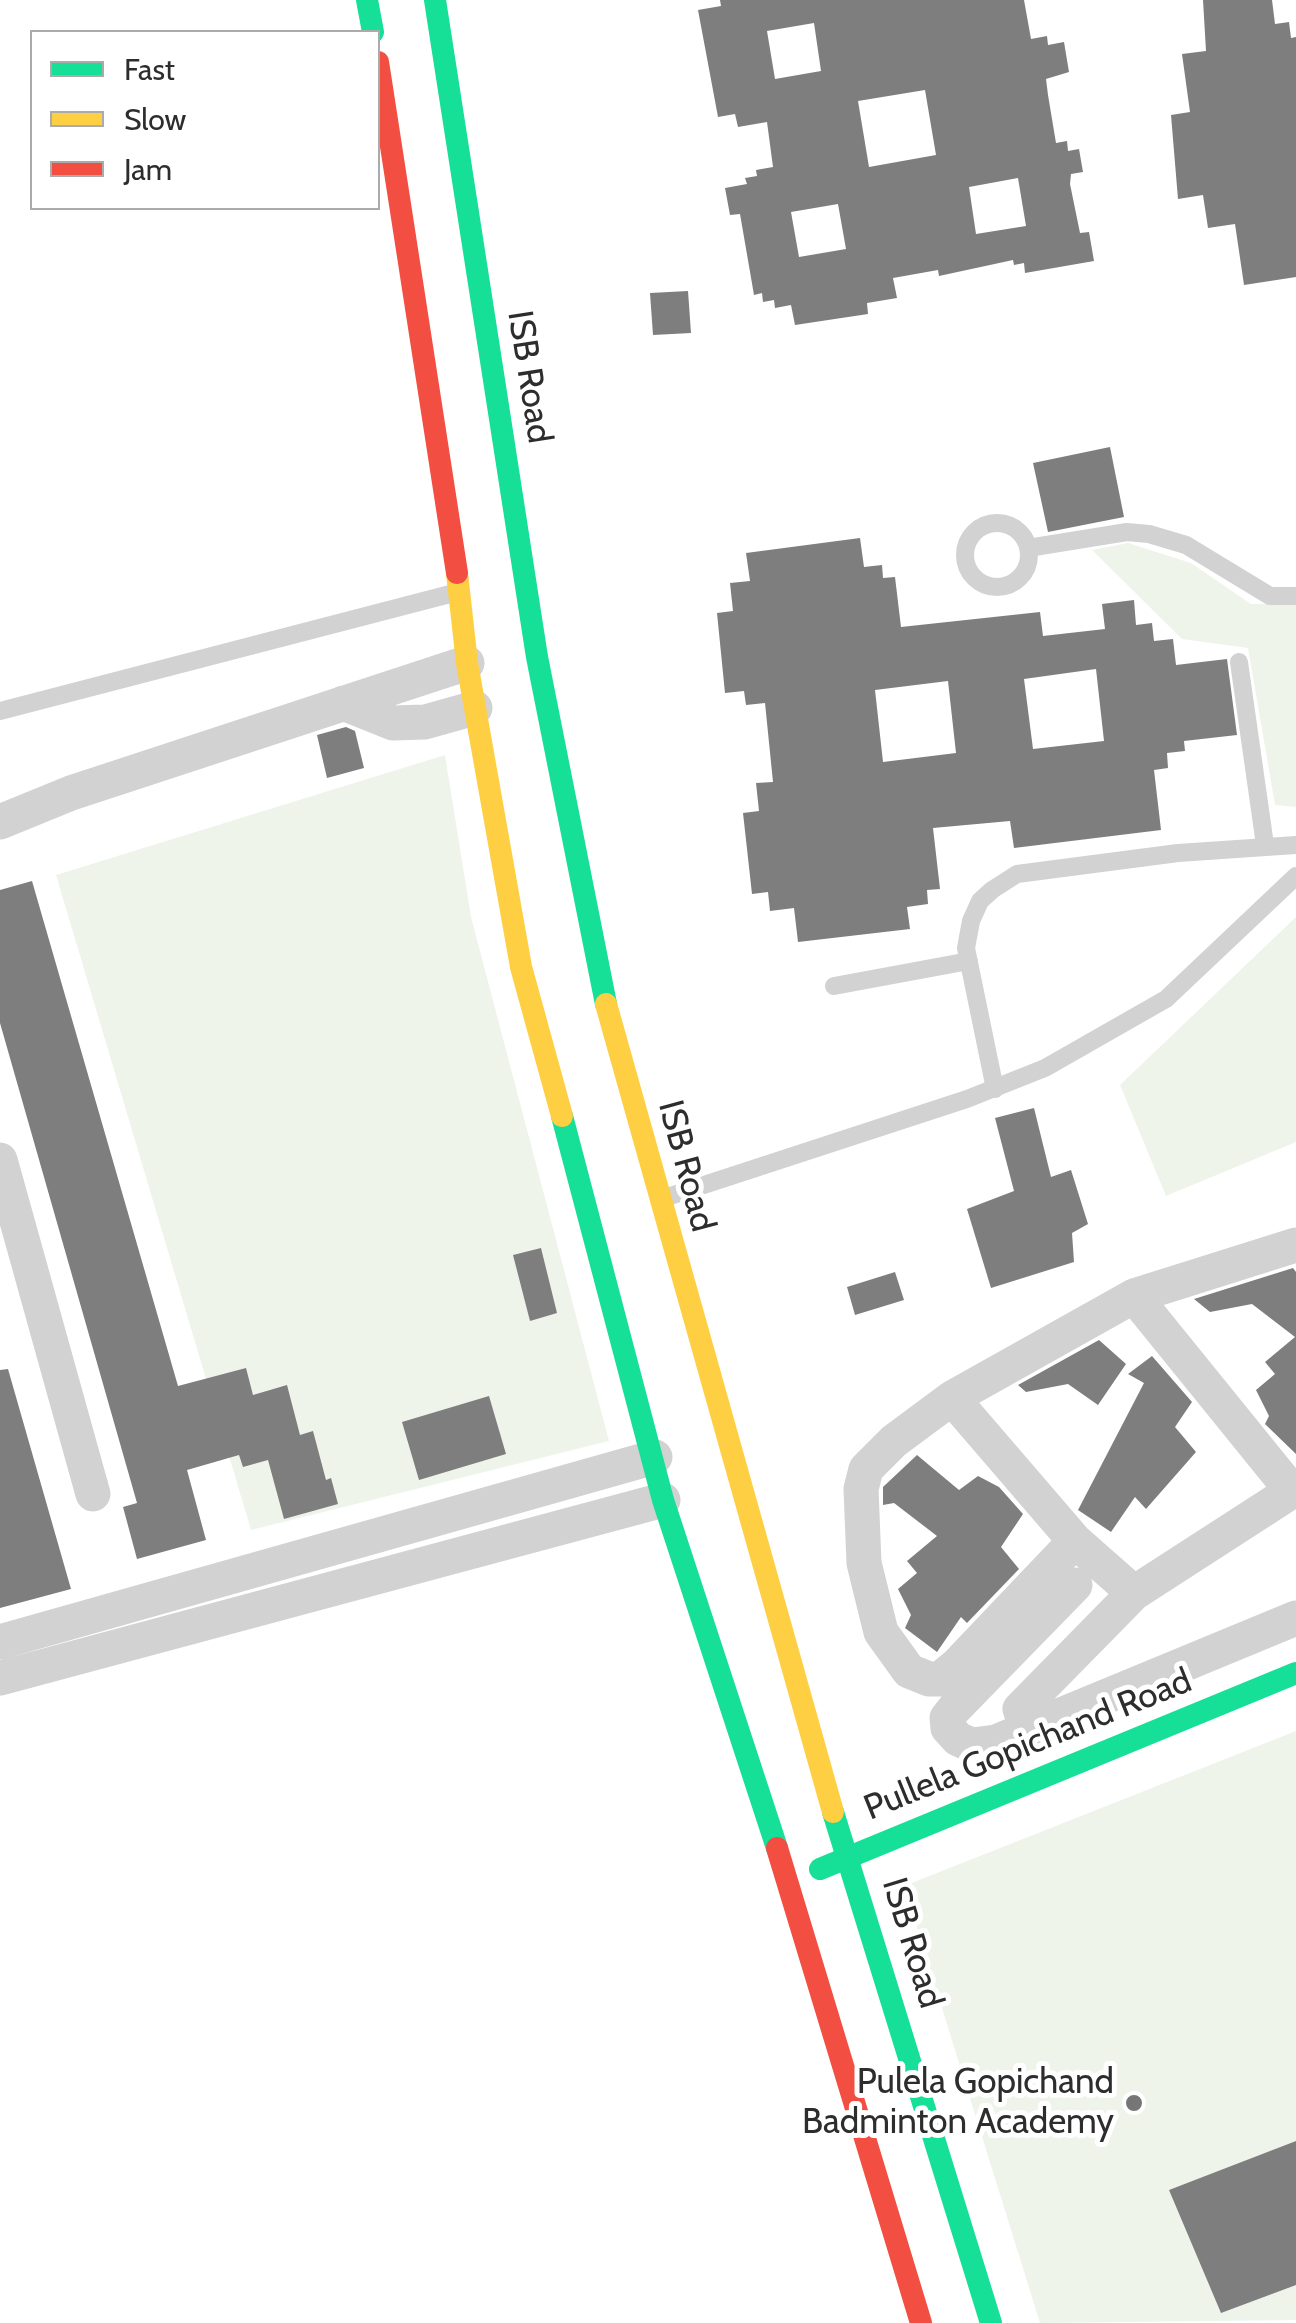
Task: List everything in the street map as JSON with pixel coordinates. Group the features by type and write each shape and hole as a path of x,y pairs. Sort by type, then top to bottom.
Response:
{"main road":[{"path":"367,0 372,30"},
{"name":"ISB Road","path":"434,0 566,822 605,1002 658,1200 849,1857 866,1880 991,2323"},
{"path":"380,75 466,663 521,967 656,1457 663,1500 788,1883 812,1904 921,2323"},
{"name":"Pullela Gopichand Road","path":"788,1883 1296,1673"},
{"path":"812,1904 866,1880"}],"street":[{"path":"0,822 71,793 466,663"},
{"path":"343,703 393,723 426,722 475,708"},
{"path":"0,1160 93,1494"},
{"path":"1074,1541 940,1679 910,1671 895,1656 872,1602 864,1563 861,1490 866,1469 894,1441 952,1398 1134,1296 1296,1246"},
{"path":"1028,1730 1020,1709 1134,1593 1294,1490 1134,1296"},
{"path":"952,1398 1074,1541 1134,1593"},
{"path":"0,1642 656,1457"},
{"path":"0,1678 663,1500"},
{"path":"1075,1585 947,1718 958,1739 972,1746 996,1742 1296,1618"}],"lane":[{"path":"1028,548 1084,542 1127,532 1149,534 1186,545 1270,596 1296,596"},
{"path":"0,711 458,592"},
{"path":"1239,662 1265,846"},
{"path":"995,1088 969,961 971,920 980,902 1016,874 1296,845"},
{"path":"658,1200 1045,1068 1166,999 1296,876"},
{"path":"834,986 969,961"}],"shaded area":[{"path":"1128,543 1191,563 1251,604 1296,604 1296,807 1275,805 1248,648 1182,639 1092,550"},
{"path":"445,755 471,917 609,1441 251,1530 56,875"},
{"path":"1296,917 1296,1142 1166,1196 1120,1085"},
{"name":"Pulela Gopichand Badminton Academy","path":"1296,1731 1296,2320 1040,2323 904,1886"}],"building":[{"path":"720,0 1024,0 1031,39 1047,36 1048,45 1064,42 1069,72 1046,79 1048,95 1056,143 1067,141 1068,151 1079,149 1083,172 1071,174 1070,184 1080,233 1089,232 1094,261 1025,273 1024,263 1014,265 1013,260 939,276 938,270 893,278 897,298 867,303 868,314 795,325 791,305 775,308 774,300 763,302 762,293 754,295 740,214 730,215 725,188 747,184 745,178 757,176 756,170 773,167 767,122 738,127 735,114 718,117 698,10 721,6","holes":["814,23 821,71 775,79 767,31","925,90 936,155 869,167 858,101","1018,178 1026,226 976,234 969,187","838,204 846,249 799,257 791,212"]},
{"path":"1203,0 1272,0 1275,24 1289,22 1291,38 1296,37 1296,277 1244,285 1235,224 1208,228 1203,195 1178,199 1171,115 1190,112 1182,54 1206,51"},
{"path":"688,291 691,333 653,335 650,293"},
{"path":"1110,447 1124,517 1048,532 1033,463"},
{"path":"860,538 864,567 882,565 883,578 895,577 901,627 1040,612 1043,636 1105,629 1102,604 1134,600 1136,625 1152,623 1154,641 1173,639 1176,665 1227,659 1237,735 1184,741 1185,751 1167,753 1168,768 1154,770 1161,830 1014,848 1010,821 933,828 940,889 927,890 928,904 907,907 910,929 798,942 794,908 770,911 768,892 752,894 743,813 759,811 756,783 773,782 765,703 746,705 744,691 725,693 717,613 733,611 730,583 750,581 746,553","holes":["1096,669 1104,741 1033,749 1024,679","948,681 956,753 883,762 875,690"]},
{"path":"346,727 355,731 364,768 327,778 317,735"},
{"path":"32,881 178,1386 246,1368 253,1395 287,1385 300,1435 313,1431 326,1480 331,1478 338,1504 284,1519 268,1460 243,1467 239,1455 187,1470 206,1540 137,1559 123,1507 137,1503 0,1023 0,890"},
{"path":"1034,1108 1051,1177 1071,1170 1088,1224 1072,1233 1074,1262 991,1288 967,1209 1014,1191 995,1118"},
{"path":"541,1248 557,1313 530,1321 513,1255"},
{"path":"1293,1268 1296,1272 1296,1454 1265,1424 1269,1416 1256,1390 1275,1374 1265,1362 1295,1337 1252,1304 1210,1312 1194,1299"},
{"path":"895,1272 904,1300 855,1315 847,1287"},
{"path":"1099,1340 1126,1364 1098,1405 1068,1384 1026,1392 1018,1385"},
{"path":"1152,1356 1192,1402 1175,1427 1196,1452 1146,1509 1135,1497 1111,1532 1078,1510 1144,1383 1128,1374"},
{"path":"8,1369 71,1589 0,1608 0,1370"},
{"path":"489,1396 506,1454 419,1480 402,1422"},
{"path":"917,1455 959,1490 978,1476 999,1487 1023,1514 1001,1547 1019,1569 967,1623 961,1617 937,1652 905,1628 911,1615 898,1589 917,1573 907,1561 937,1536 894,1503 883,1505 883,1487"},
{"path":"1296,2141 1296,2285 1221,2313 1169,2190"}],"traffic: fast":[{"path":"367,0 373,30"},
{"path":"435,0 537,657 606,1004"},
{"path":"562,1116 663,1500 777,1848"},
{"path":"820,1869 1296,1673"},
{"path":"833,1812 991,2323"}],"traffic: slow":[{"path":"457,573 467,663 521,967 562,1116"},
{"path":"606,1004 833,1812"}],"traffic: jam":[{"path":"380,75 457,573"},
{"path":"777,1848 921,2323"}],"place":[{"name":"Pulela Gopichand Badminton Academy","path":"1134,2103"}]}
